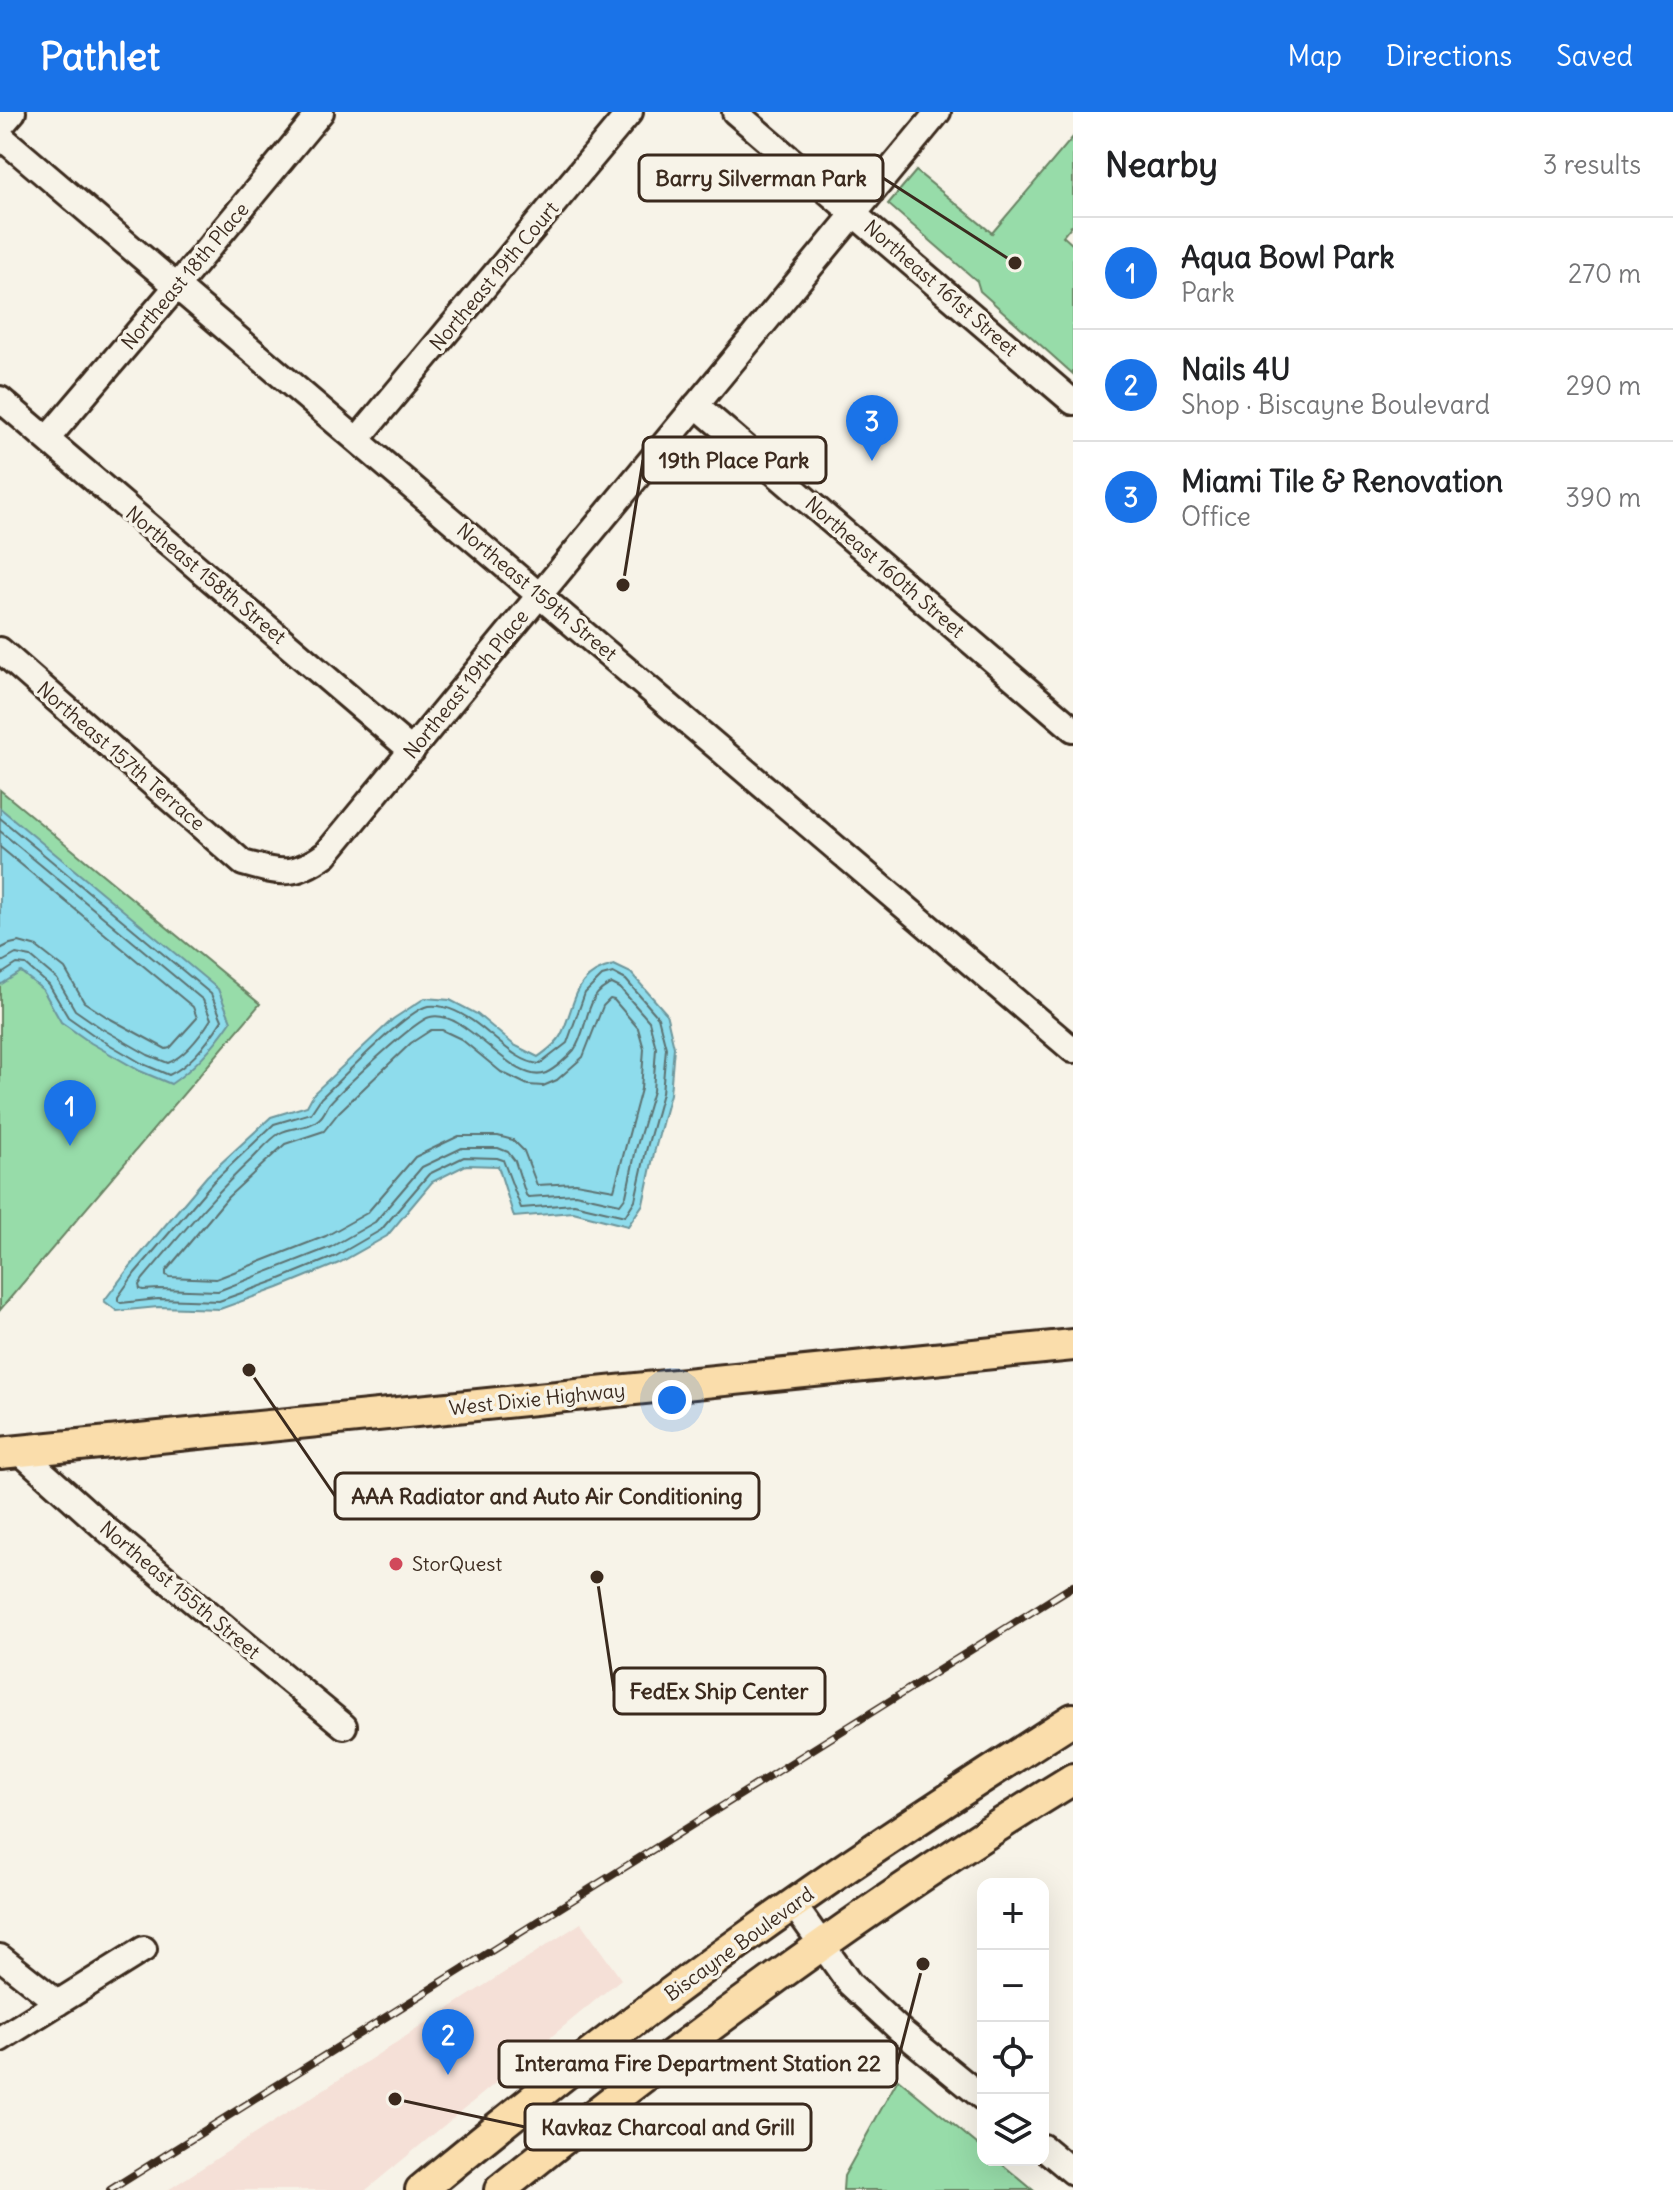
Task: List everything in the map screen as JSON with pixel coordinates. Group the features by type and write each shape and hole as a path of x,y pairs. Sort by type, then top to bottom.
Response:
{"main road":[{"name":"West Dixie Highway","path":"9,1452 1073,1345"},
{"name":"Biscayne Boulevard","path":"424,2188 647,2011 793,1904 972,1782 1070,1729"},
{"path":"500,2190 613,2099 822,1946 975,1841 1073,1779"}],"street":[{"path":"0,127 13,112"},
{"name":"Northeast 18th Place","path":"47,439 321,112"},
{"name":"Northeast 19th Court","path":"357,440 630,112"},
{"name":"Northeast 161st Street","path":"735,112 1073,402"},
{"name":"Northeast 19th Place","path":"243,863 282,873 307,868 326,854 938,112"},
{"name":"Northeast 159th Street","path":"0,136 1073,1050"},
{"name":"Northeast 158th Street","path":"0,399 412,751"},
{"name":"Northeast 160th Street","path":"696,405 1073,729"},
{"name":"Northeast 157th Terrace","path":"0,650 243,863"},
{"name":"Northeast 155th Street","path":"9,1452 344,1726"},
{"path":"793,1904 850,1984 901,2031 978,2094"},
{"path":"0,2039 144,1949"},
{"path":"0,1957 58,2003"},
{"path":"1049,2152 1073,2172"}],"shaded area":[{"path":"581,1923 621,1979 366,2190 168,2190"}],"green space":[{"path":"1073,137 1073,224 1063,236 1073,245 1073,374 980,291 977,281 888,204 916,171 992,233"},
{"path":"0,790 260,1004 0,1310"},
{"path":"898,2079 977,2144 977,2166 1004,2166 1033,2190 843,2190 844,2176"}],"water":[{"path":"0,808 218,989 231,1021 204,1056 171,1084 140,1071 61,1022 43,990 21,972 0,985"},
{"path":"614,965 631,973 666,1013 674,1047 670,1094 643,1204 628,1226 573,1212 514,1217 498,1166 466,1165 432,1182 387,1236 339,1263 278,1288 220,1309 158,1307 117,1311 104,1301 207,1176 271,1117 307,1106 314,1093 393,1019 425,998 450,1000 477,1014 514,1045 538,1057 559,1038 583,983 600,970"}],"railway":[{"path":"110,2190 1073,1586"}],"place":[{"name":"Barry Silverman Park","path":"1015,263"},
{"name":"Miami Tile & Renovation","path":"872,461"},
{"name":"19th Place Park","path":"623,585"},
{"name":"Aqua Bowl Park","path":"70,1146"},
{"name":"AAA Radiator and Auto Air Conditioning","path":"249,1370"},
{"name":"StorQuest","path":"396,1564"},
{"name":"FedEx Ship Center","path":"597,1577"},
{"name":"Interama Fire Department Station 22","path":"923,1964"},
{"name":"Nails 4U","path":"448,2075"},
{"name":"Kavkaz Charcoal and Grill","path":"395,2099"}]}
